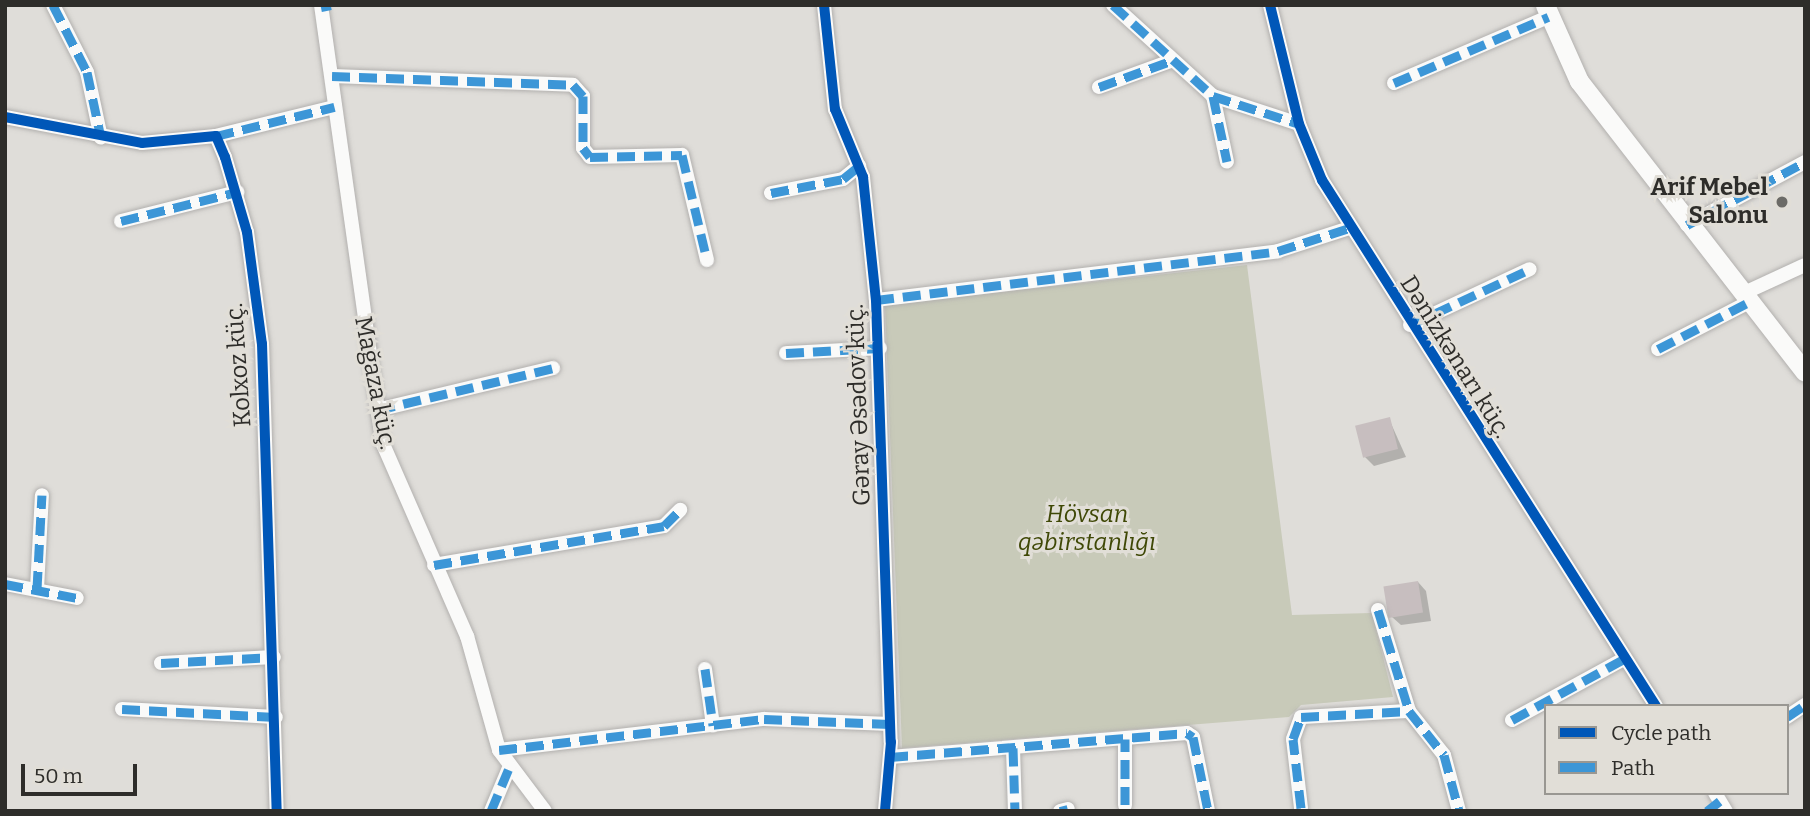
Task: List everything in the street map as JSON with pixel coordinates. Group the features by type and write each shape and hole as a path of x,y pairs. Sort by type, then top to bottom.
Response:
{"main road":[{"path":"1546,11 1580,81 1687,225 1805,372"}],"street":[{"path":"53,5 87,72 101,138"},
{"name":"Gəray Əsədov küç.","path":"824,5 835,109 859,166 880,348 890,724 885,811"},
{"path":"1112,5 1171,61 1213,96 1299,124"},
{"name":"Dənizkənarı küç.","path":"1270,5 1299,124 1349,228 1655,704"},
{"name":"Mağaza küç.","path":"325,6 334,107 383,444 467,636 499,750 509,768 545,811"},
{"path":"1394,83 1546,11"},
{"path":"1099,87 1171,61"},
{"path":"332,76 573,85 583,96 583,148 590,157 682,155 708,260"},
{"path":"1213,96 1227,162"},
{"path":"5,117 101,138 142,143 216,136 334,107"},
{"name":"Kolxoz küç.","path":"216,136 237,192 262,344 277,811"},
{"path":"1687,225 1805,162"},
{"path":"771,193 843,179 859,166"},
{"path":"121,221 237,192"},
{"path":"876,300 1278,251 1349,228"},
{"path":"1658,349 1805,265"},
{"path":"1410,325 1530,269"},
{"path":"786,353 880,348"},
{"path":"377,410 553,368"},
{"path":"37,589 42,495"},
{"path":"435,565 664,526 680,510"},
{"path":"5,584 77,598"},
{"path":"1378,610 1409,710 1444,755 1459,811"},
{"path":"161,663 274,657"},
{"path":"1511,720 1624,659"},
{"path":"705,669 713,725"},
{"path":"1789,716 1805,705"},
{"path":"122,709 276,717"},
{"path":"1301,808 1293,739 1301,717 1409,710"},
{"path":"499,750 764,719 890,724"},
{"path":"890,757 1125,739 1193,737 1208,811"},
{"path":"1125,739 1125,805"},
{"path":"1013,748 1015,811"},
{"path":"491,811 509,768"},
{"path":"1707,811 1720,802"}],"green space":[{"name":"Hövsan qəbirstanlığı","path":"1247,265 1292,615 1372,613 1393,697 1301,705 1289,717 902,748 885,305"}],"building":[{"path":"1390,417 1398,449 1363,458 1355,426"},
{"path":"1418,581 1423,613 1388,618 1383,586"}],"marked path":[{"path":"53,5 87,72 101,138"},
{"path":"321,7 331,5"},
{"path":"1113,5 1213,96 1299,124"},
{"path":"1394,83 1548,17"},
{"path":"1099,87 1171,61"},
{"path":"332,76 573,85 583,96 583,148 590,157 682,155 707,260"},
{"path":"1213,96 1227,162"},
{"path":"216,136 334,107"},
{"path":"1687,225 1805,162"},
{"path":"771,193 843,179 859,166"},
{"path":"121,221 237,192"},
{"path":"876,300 1278,251 1349,228"},
{"path":"1410,325 1530,269"},
{"path":"1658,349 1749,302"},
{"path":"786,353 880,348"},
{"path":"377,410 553,368"},
{"path":"37,589 42,495"},
{"path":"434,565 664,526 680,510"},
{"path":"5,584 77,598"},
{"path":"1378,610 1409,711 1444,755 1459,811"},
{"path":"161,663 274,657"},
{"path":"1512,720 1624,659"},
{"path":"705,669 713,725"},
{"path":"1789,716 1805,705"},
{"path":"122,709 276,717"},
{"path":"1301,808 1293,739 1301,717 1409,711"},
{"path":"499,750 764,719 890,724"},
{"path":"890,757 1187,733 1193,737 1208,811"},
{"path":"1125,739 1125,805"},
{"path":"1013,748 1015,811"},
{"path":"491,811 509,768"},
{"path":"1707,811 1720,801"},
{"path":"1060,811 1068,809"}],"cycle path":[{"path":"824,5 835,109 863,177 876,300 891,742 885,811"},
{"path":"1270,5 1299,124 1322,180 1655,704"},
{"path":"5,117 142,143 216,136 225,157 247,232 262,344 277,811"}],"place":[{"name":"Arif Mebel Salonu","path":"1782,202"}]}
